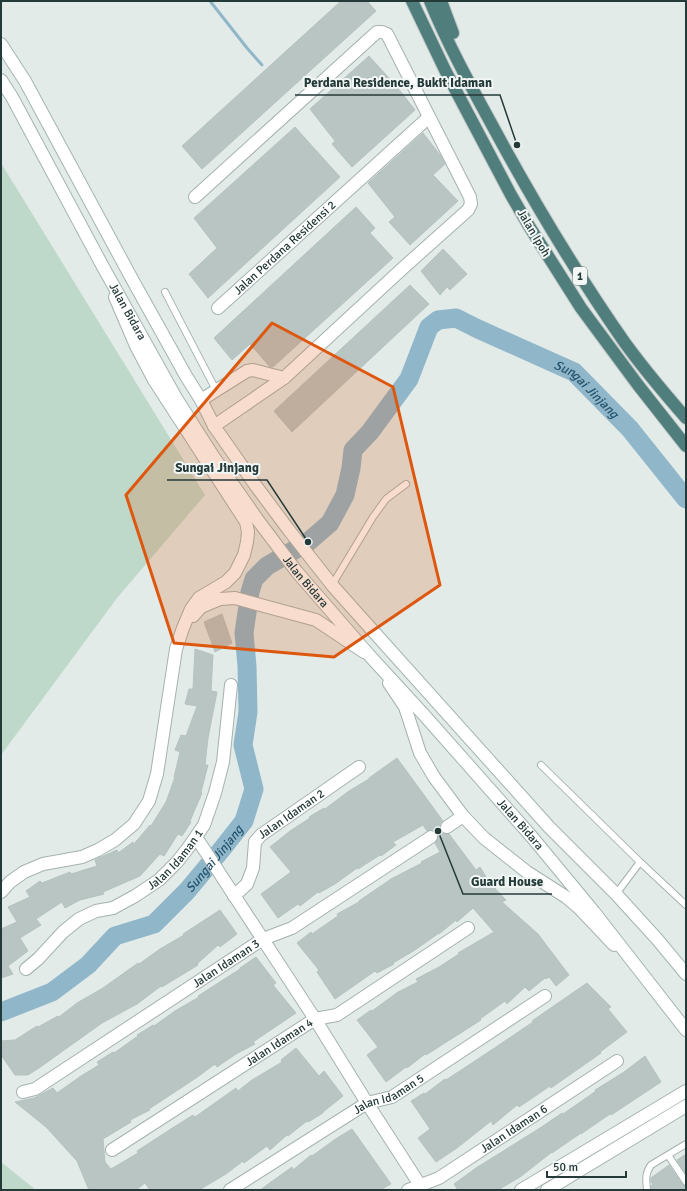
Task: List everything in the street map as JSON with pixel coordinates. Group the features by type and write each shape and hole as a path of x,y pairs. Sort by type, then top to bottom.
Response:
{"highway":[{"path":"406,1 426,30"},
{"name":"Jalan Ipoh","path":"412,1 507,188 529,226 581,308 638,385 686,446"},
{"name":"Jalan Ipoh","path":"430,1 465,75 525,185 570,260 626,344 656,383 686,418"},
{"path":"441,1 465,75"}],"street":[{"path":"194,197 377,32 382,32 387,34 430,117 470,197 471,204 468,210 284,378 214,426"},
{"name":"Jalan Bidara","path":"1,44 28,87 214,426 256,486 332,584 549,827 616,894 657,939 686,974"},
{"name":"Jalan Bidara","path":"1,80 176,398 213,456 272,540 297,572 369,655 532,837 594,912 686,1030"},
{"name":"Jalan Perdana Residensi 2","path":"218,308 430,117"},
{"path":"1,892 10,882 24,872 43,864 82,857 115,840 134,824 149,800 157,774 176,649 183,628 191,609 199,598 226,582 235,573 244,555 247,542 248,532 246,522 154,380 136,346 102,265"},
{"path":"257,519 230,474 214,443 195,416 193,409 194,403 247,371 252,370 284,378"},
{"path":"183,628 201,607 220,599 235,598 316,620 369,655 405,707 420,752 434,777 463,816 484,838 522,868 566,897 579,908 652,986"},
{"name":"Jalan Idaman 1","path":"26,969 38,959 63,932 79,919 96,911 113,908 135,896 159,880 177,862 188,848 198,841 213,800 224,762 231,685"},
{"name":"Jalan Idaman 2","path":"234,896 247,884 253,868 255,842 261,835 360,768"},
{"path":"446,827 463,816"},
{"name":"Jalan Idaman 3","path":"23,1092 35,1089 262,939 292,928 431,837"},
{"path":"198,841 315,1019 420,1185"},
{"name":"Jalan Idaman 4","path":"112,1150 315,1019 337,1015 468,928"},
{"name":"Jalan Idaman 5","path":"230,1190 367,1103 392,1097 545,996"},
{"name":"Jalan Idaman 6","path":"408,1190 439,1178 616,1061"},
{"path":"521,1190 686,1091"},
{"path":"547,1190 686,1106"}],"lane":[{"path":"165,292 216,390"},
{"path":"332,584 373,517 386,500 406,484"},
{"path":"541,765 686,906"},
{"path":"616,894 640,862"},
{"path":"647,1190 646,1182 648,1170 651,1164 686,1144"},
{"path":"668,1154 686,1182"}],"highlighted area":[{"path":"272,323 393,387 440,585 334,657 174,643 126,495"}],"green space":[{"path":"1,163 205,495 117,598 1,755"},
{"path":"1,1162 36,1190 1,1190"}],"building":[{"path":"341,1 367,1 376,11 202,169 182,146"},
{"path":"369,56 397,87 415,110 352,167 332,144 335,141 310,109"},
{"path":"295,127 340,177 208,298 189,274 217,248 194,218"},
{"path":"423,133 445,164 433,175 458,201 410,245 389,222 395,217 368,183"},
{"path":"356,207 375,228 370,233 393,258 273,367 270,367 250,344 232,360 214,338"},
{"path":"443,249 467,274 450,290 447,287 440,295 421,271"},
{"path":"410,285 429,304 292,432 274,411"},
{"path":"222,614 232,643 215,652 204,622"},
{"path":"195,649 213,655 211,691 217,692 208,738 205,765 208,765 202,793 190,821 191,822 182,836 178,834 164,856 160,854 140,876 103,892 104,894 80,900 65,908 62,902 36,919 41,925 20,938 28,951 8,966 13,974 1,978 1,929 17,922 8,907 30,897 26,891 40,881 42,883 70,872 71,874 97,866 95,860 117,850 118,853 133,842 134,844 150,825 151,826 166,802 175,777 180,752 175,750 181,735 186,736 197,706 185,704 189,689 193,689"},
{"path":"397,758 443,821 440,823 441,832 444,834 449,834 476,870 480,867 489,882 506,900 502,902 538,934 569,975 556,986 549,977 546,979 545,978 529,991 525,987 507,1004 505,1001 480,1019 481,1020 426,1055 425,1054 386,1082 367,1055 378,1047 357,1020 398,992 418,982 416,979 439,967 459,954 458,953 494,932 473,908 457,922 456,920 439,934 393,963 394,964 377,973 375,971 335,999 317,972 319,970 297,943 311,932 312,934 338,916 337,914 359,902 391,879 440,852 435,843 438,837 437,833 431,830 427,831 423,825 393,842 396,845 381,856 380,855 358,869 357,868 335,884 319,893 318,892 300,906 298,904 278,918 261,894 291,872 270,847 290,831 310,818 309,817 324,808 325,809"},
{"path":"220,910 237,934 220,947 218,945 197,964 198,965 162,987 161,986 137,1004 102,1023 28,1075 15,1075 1,1055 1,1041 15,1040 37,1026 38,1027 58,1016 59,1017 77,1003 103,988 138,963 139,964 160,949 184,935 183,934"},
{"path":"256,957 276,983 273,985 296,1013 253,1042 255,1044 236,1054 217,1067 215,1064 149,1109 150,1110 130,1120 131,1122 103,1139 105,1162 111,1169 138,1153 137,1151 174,1127 193,1115 195,1117 236,1088 238,1091 252,1080 282,1062 281,1060 296,1048 319,1076 324,1071 343,1096 323,1113 308,1122 307,1121 288,1136 287,1135 270,1150 267,1146 244,1163 243,1161 226,1174 199,1190 150,1190 145,1183 136,1190 89,1190 77,1161 46,1127 15,1102 34,1098 53,1088 57,1093 99,1065 97,1062 113,1052 114,1053 138,1036 137,1035 153,1025 154,1026 175,1011 199,997 198,996"},
{"path":"587,983 611,1007 608,1009 627,1032 600,1052 601,1053 551,1088 550,1086 519,1107 517,1105 493,1125 491,1121 457,1148 436,1162 418,1138 430,1129 411,1101 424,1093 425,1094 445,1079 446,1080 493,1049"},
{"path":"645,1056 661,1082 552,1152 520,1177 498,1190 458,1190 454,1184 476,1168 562,1113 563,1114"},
{"path":"352,1129 391,1184 380,1190 260,1190 292,1167 293,1170 311,1155 312,1156"},
{"path":"686,1154 686,1174 677,1160"},
{"path":"669,1165 682,1184 686,1186 686,1190 651,1190 651,1186 653,1184 651,1182 651,1178"}],"waterway":[{"path":"210,1 262,65"},
{"name":"Sungai Jinjang","path":"1,1012 52,992 88,965 115,936 154,924 187,891 244,821 254,789 243,745 248,712 247,666 244,633 250,592 254,579 267,566 308,542 330,523 345,495 353,450 370,432 409,379 429,327 438,320 456,318 574,372 630,429 686,499"}],"tunnel":[{"path":"431,837 447,827"}],"place":[{"name":"Perdana Residence, Bukit Idaman","path":"517,145"},
{"name":"Sungai Jinjang","path":"308,542"},
{"name":"Guard House","path":"438,831"}]}
